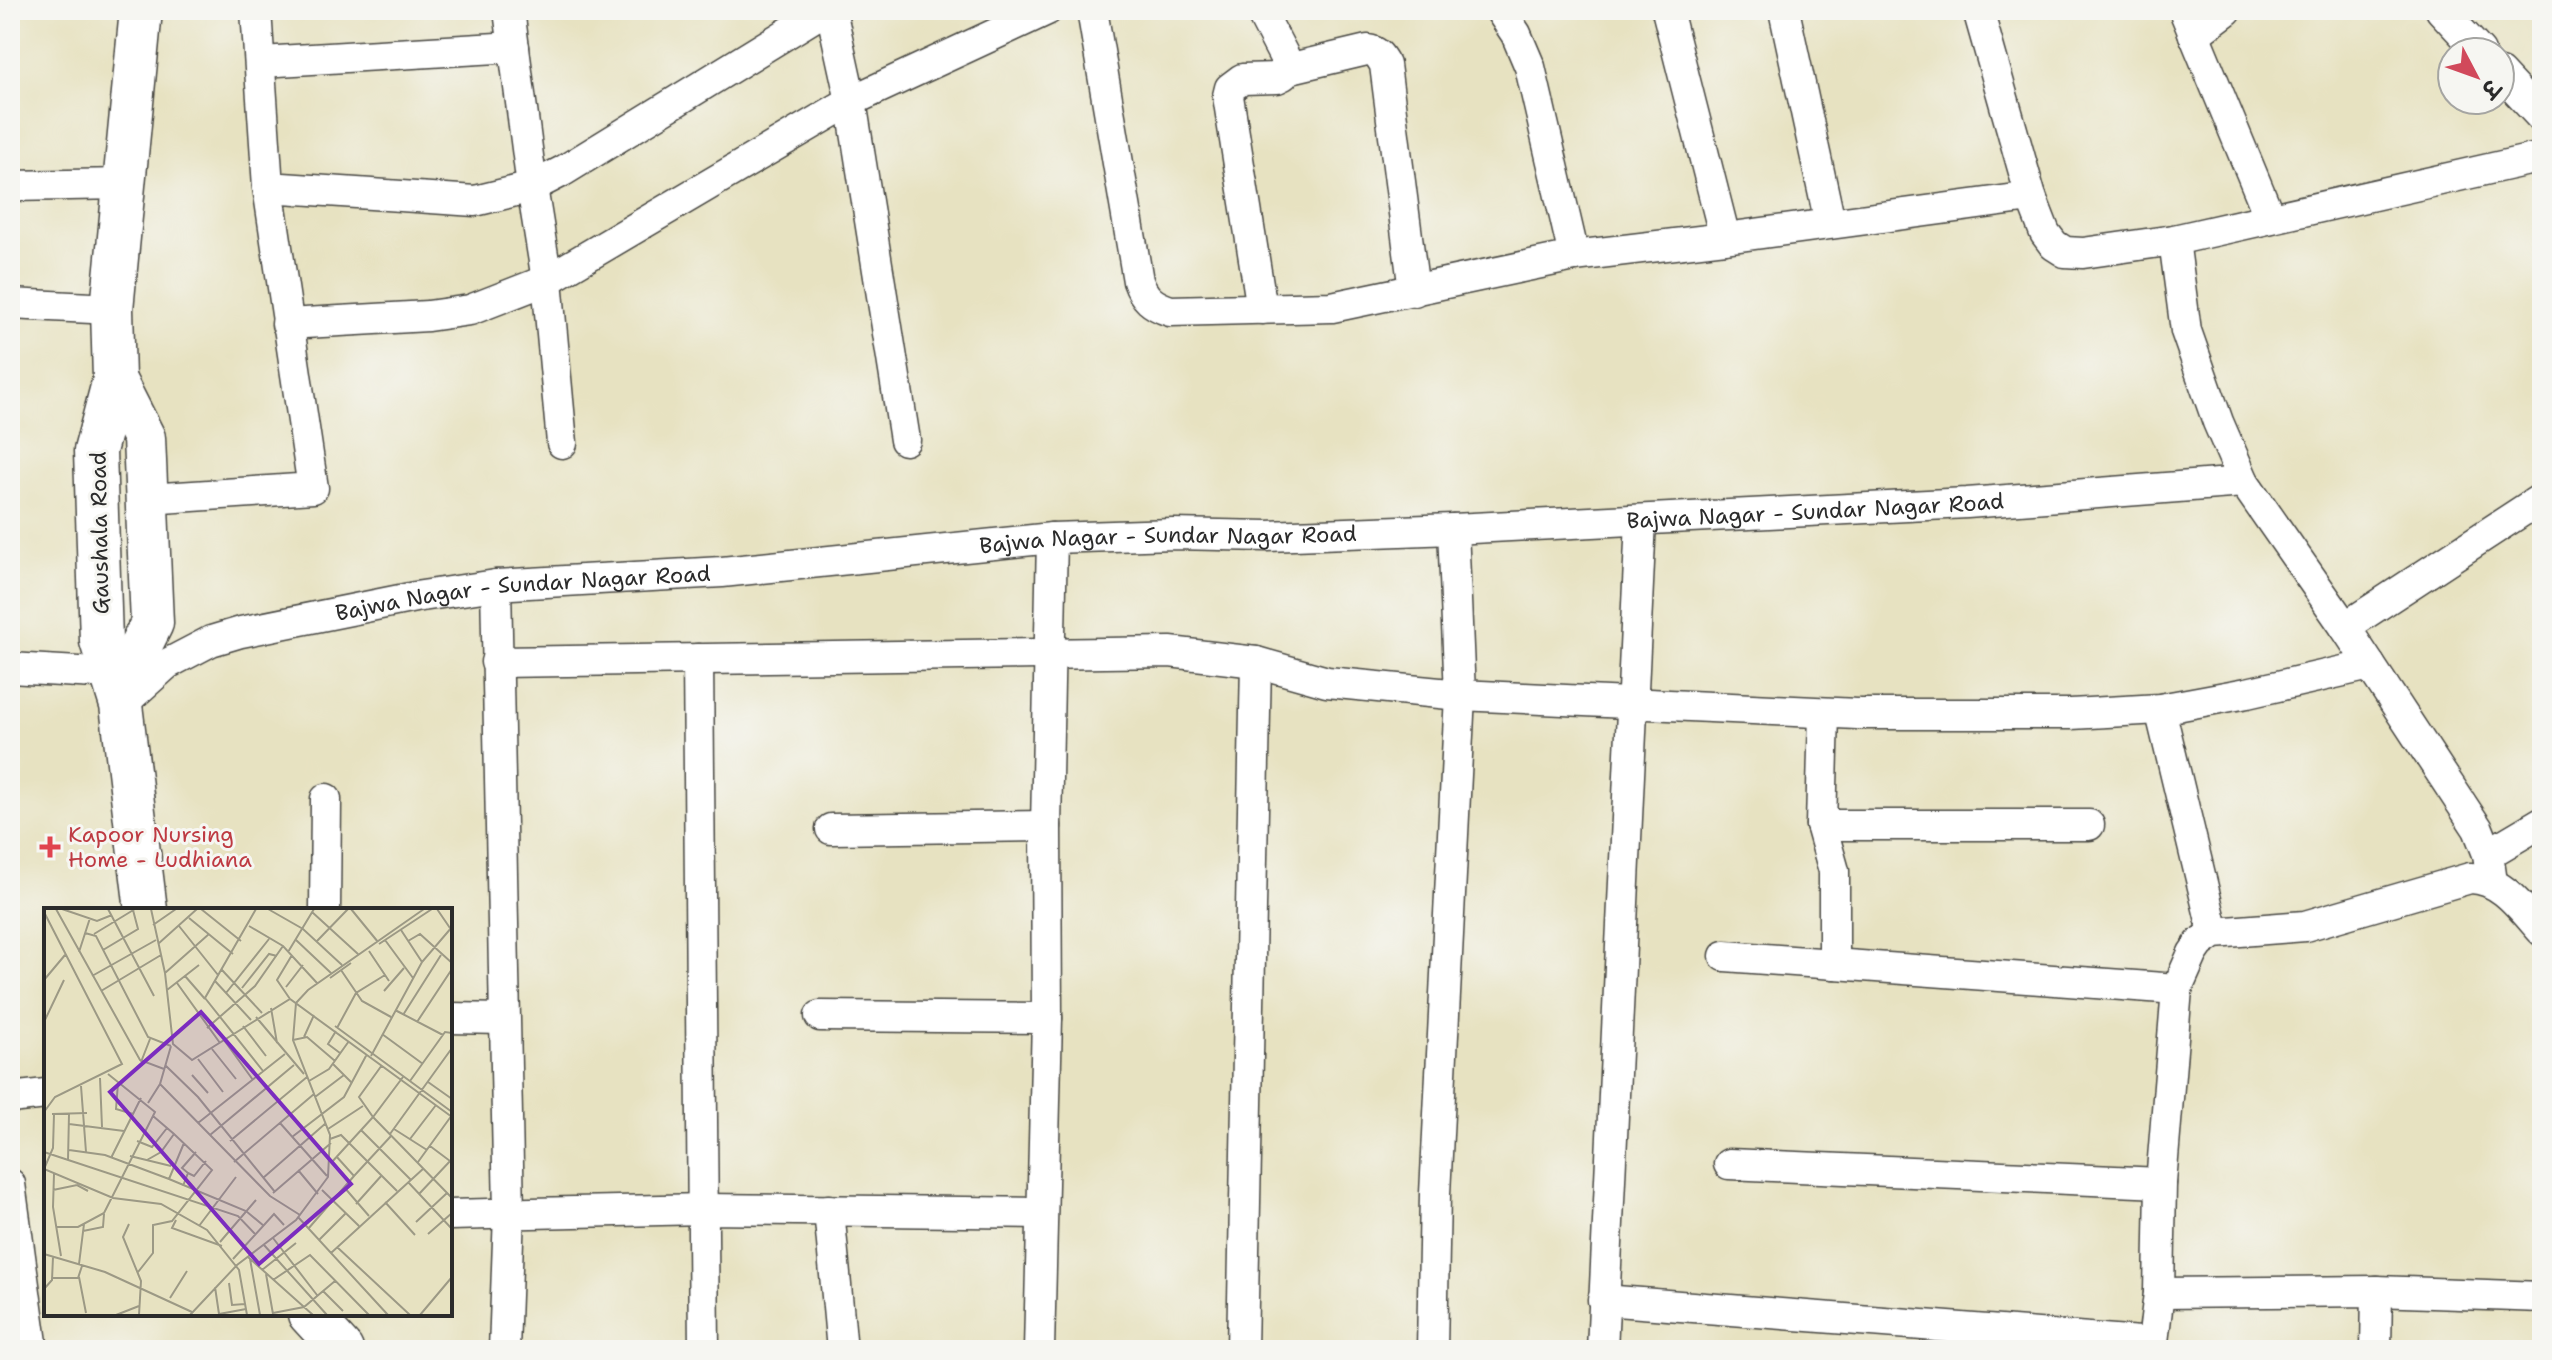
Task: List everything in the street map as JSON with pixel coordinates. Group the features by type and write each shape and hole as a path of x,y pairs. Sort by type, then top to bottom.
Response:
{"street":[{"name":"Gaushala Road","path":"141,10 112,309 114,379 95,451 113,678 146,908"},
{"path":"147,499 313,488 268,187 256,10"},
{"path":"509,10 547,280 562,443"},
{"path":"268,187 475,201 532,187 825,10"},
{"path":"831,10 851,101 905,440"},
{"path":"287,324 428,316 470,310 547,280 851,101 1047,10"},
{"path":"1092,10 1138,281 1143,295 1156,306 1170,311 1332,307 1574,256 2031,197"},
{"path":"1260,10 1288,64 1287,69"},
{"path":"1500,10 1516,34 1530,67 1574,256"},
{"path":"1667,10 1725,238"},
{"path":"1784,10 1830,223"},
{"path":"1978,10 2031,197 2045,233 2054,245 2065,252 2083,253 2174,240 2542,157"},
{"path":"2227,10 2189,22 2270,218"},
{"path":"2441,10 2465,36"},
{"path":"261,62 514,47"},
{"path":"1262,309 1228,96 1230,88 1242,79 1277,78 1287,69 1367,50 1375,51 1385,65 1414,291"},
{"path":"2516,90 2542,118"},
{"path":"10,186 125,184"},
{"path":"2174,240 2186,331 2218,422 2244,482 2345,627 2478,829 2490,868 2505,892 2542,931"},
{"path":"10,304 112,309"},
{"path":"10,668 48,669 113,678 152,623 144,438 114,379"},
{"name":"Bajwa Nagar - Sundar Nagar Road","path":"113,678 167,664 211,641 241,632 415,597 496,585 722,572 1052,538 1173,534 1267,536 1453,529 1967,503 2244,482"},
{"path":"2345,627 2542,498"},
{"path":"1602,1350 1641,520"},
{"path":"1432,1350 1435,1194 1460,695 1453,529"},
{"path":"1039,1350 1047,1018 1046,826 1052,538"},
{"path":"496,585 509,1213 504,1350"},
{"path":"496,662 1170,652 1256,662 1327,682 1460,695 1824,713 2071,714 2160,709 2370,665"},
{"path":"698,659 704,1350"},
{"path":"1242,1350 1256,662"},
{"path":"2160,709 2214,933"},
{"path":"1824,713 1821,825 1835,879 1834,964"},
{"path":"325,908 326,799"},
{"path":"1603,1300 2153,1346 2159,1293 2161,1183 2177,989 2200,943 2214,933 2305,926 2470,878 2481,878 2542,822"},
{"path":"1821,825 2089,825"},
{"path":"831,829 1046,826"},
{"path":"1725,956 2177,989"},
{"path":"820,1016 1047,1018"},
{"path":"452,1018 504,1019"},
{"path":"10,1098 44,1094"},
{"path":"1729,1164 2161,1183"},
{"path":"10,1184 17,1284 33,1350"},
{"path":"452,1215 704,1209 1041,1213"},
{"path":"829,1210 842,1350"},
{"path":"2159,1293 2377,1291 2542,1297"},
{"path":"2376,1350 2377,1291"}],"place":[{"name":"Kapoor Nursing Home - Ludhiana","path":"50,847"}]}
